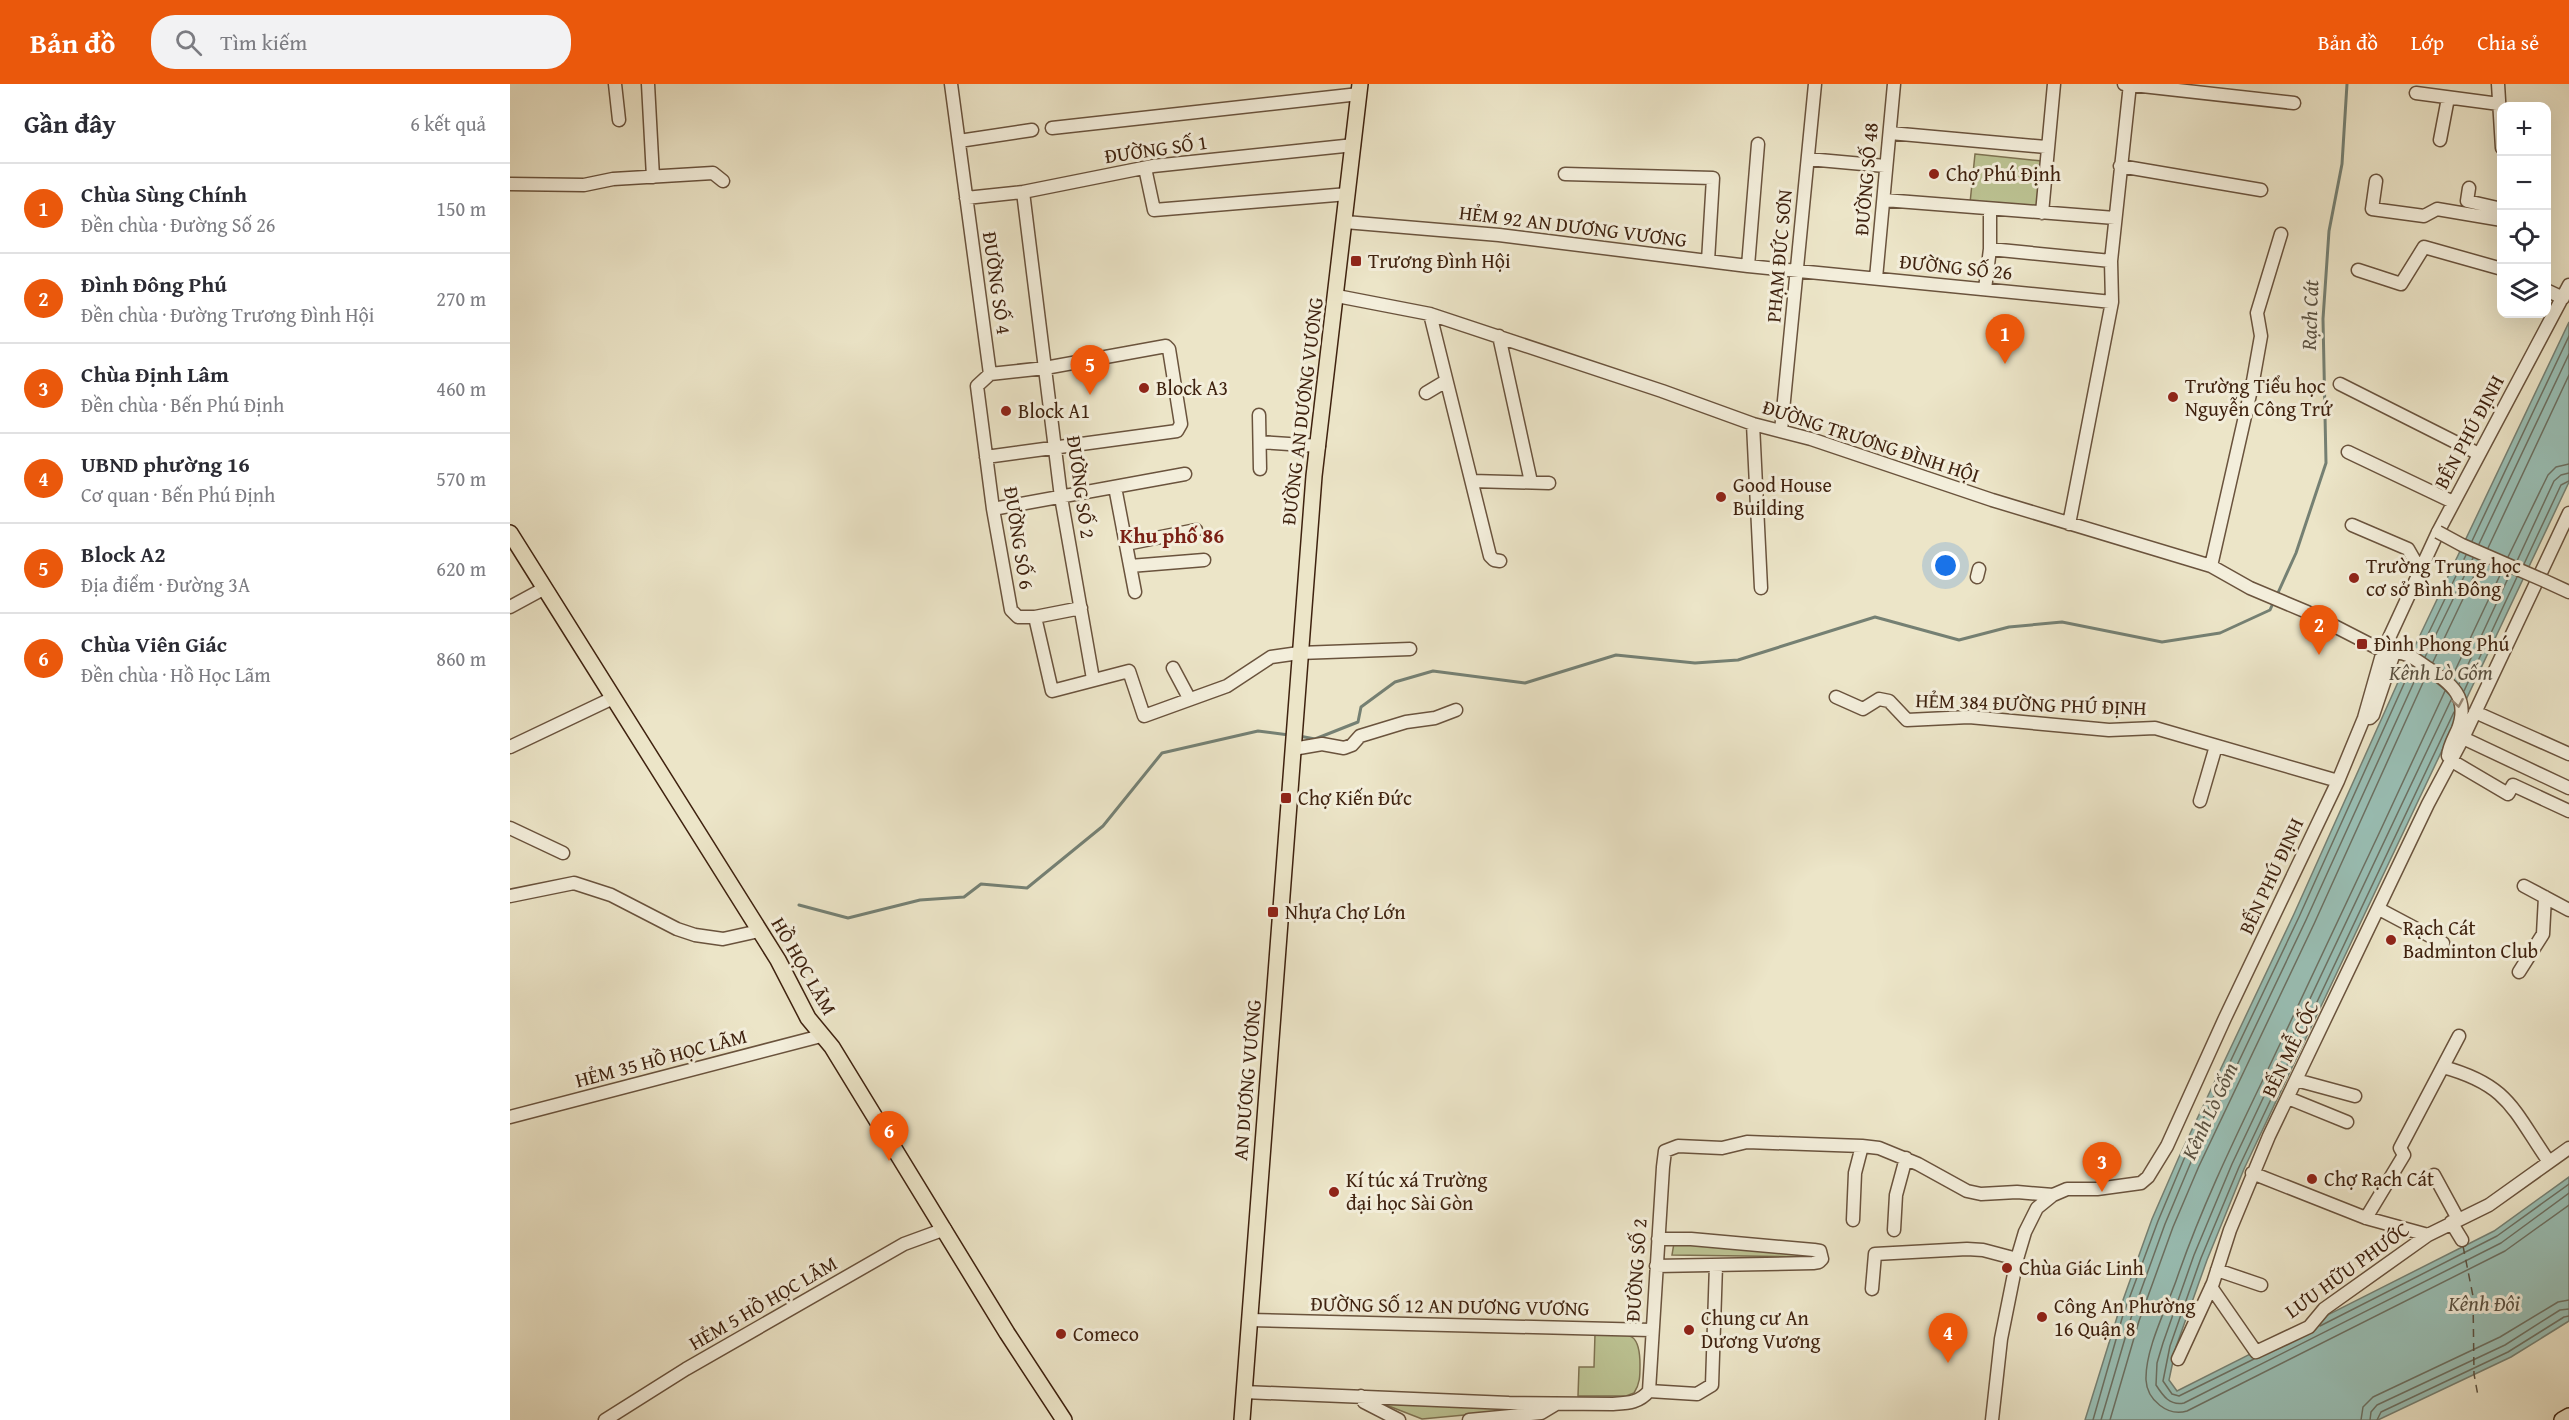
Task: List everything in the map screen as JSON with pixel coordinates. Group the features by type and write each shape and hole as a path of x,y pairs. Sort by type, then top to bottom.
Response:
{"main road":[{"name":"ĐƯỜNG AN DƯƠNG VƯƠNG","path":"1293,746 1314,476 1319,446 1320,411 1337,296 1359,89"},
{"name":"HỒ HỌC LÃM","path":"510,533 778,960 808,1018 832,1047 1007,1333 1064,1420"},
{"name":"AN DƯƠNG VƯƠNG","path":"1242,1420 1293,746"},
{"path":"2562,1420 2569,1416"}],"street":[{"path":"615,84 619,120"},
{"path":"648,84 653,177"},
{"name":"ĐƯỜNG SỐ 4","path":"951,84 990,374"},
{"name":"PHẠM ĐỨC SƠN","path":"1781,431 1815,84"},
{"name":"ĐƯỜNG SỐ 48","path":"1876,278 1894,84"},
{"path":"2042,213 2046,147 2054,84"},
{"path":"2123,84 2200,88 2294,103"},
{"path":"2069,524 2112,302 2111,261 2130,84"},
{"path":"2498,84 2499,102"},
{"path":"1052,129 1359,89"},
{"path":"2416,93 2497,104"},
{"path":"2440,140 2448,98"},
{"path":"959,141 1032,130"},
{"path":"1890,133 2046,147"},
{"name":"ĐƯỜNG SỐ 1","path":"966,198 1023,192 1145,168 1353,144"},
{"path":"1748,266 1758,144"},
{"name":"ĐƯỜNG SỐ 48","path":"1808,159 1885,166"},
{"path":"2120,166 2261,190"},
{"path":"1145,168 1154,210 1348,194"},
{"path":"510,184 584,185 613,179 713,173 723,181"},
{"path":"1565,174 1713,178 1708,261"},
{"path":"2376,181 2372,209 2424,216 2437,209 2497,219"},
{"path":"2469,188 2467,201 2497,208"},
{"name":"ĐƯỜNG SỐ 2","path":"1023,192 1061,497 1093,679"},
{"path":"1884,200 2115,218"},
{"path":"1985,289 1990,249 1990,209"},
{"name":"HẺM 92 AN DƯƠNG VƯƠNG","path":"1345,222 1499,235 1797,271"},
{"path":"2211,566 2253,381 2261,336 2258,313 2280,234"},
{"path":"2358,270 2401,284 2424,247 2497,268"},
{"path":"1990,249 2111,261"},
{"name":"ĐƯỜNG SỐ 26","path":"1797,271 2112,302"},
{"name":"BẾN PHÚ ĐỊNH","path":"2053,1195 2067,1189 2097,1189 2141,1183 2148,1178 2167,1146 2338,781 2364,718 2383,651 2420,570 2453,502 2569,285"},
{"path":"2551,292 2563,298"},
{"name":"ĐƯỜNG TRƯƠNG ĐÌNH HỘI","path":"1337,296 1430,314 1753,424 2069,524 2211,566 2250,588 2307,612 2383,651"},
{"path":"1430,314 1472,480 1495,558"},
{"path":"1499,336 1531,482"},
{"path":"986,457 1177,430 1181,424 1169,349 1166,346 1045,368 990,374"},
{"name":"ĐƯỜNG SỐ 6","path":"990,374 977,386 993,509 1011,610 1018,617 1035,616 1052,691 1093,679"},
{"path":"1426,393 1446,381"},
{"path":"2340,384 2479,454"},
{"path":"1259,415 1260,469"},
{"path":"1753,424 1761,588"},
{"path":"1260,442 1319,446"},
{"path":"2348,452 2453,502"},
{"path":"993,509 1185,474"},
{"path":"1472,480 1550,483"},
{"path":"1115,487 1135,592"},
{"name":"BẾN MỄ CỐC","path":"2178,1359 2211,1287 2252,1173 2428,804 2452,761 2459,737 2475,712 2563,541 2569,513"},
{"path":"2352,525 2408,549 2420,570"},
{"path":"1126,544 1196,530"},
{"path":"2438,532 2569,592"},
{"path":"1130,566 1204,560"},
{"path":"510,607 545,588"},
{"path":"1035,616 1081,608"},
{"path":"1093,679 1129,671 1144,716 1227,686 1271,657 1299,653 1410,649"},
{"path":"2364,718 2370,718 2373,715 2392,656 2394,653 2402,653 2451,684 2460,703 2459,737 2569,788"},
{"path":"1173,668 1189,698"},
{"path":"510,747 613,698"},
{"name":"HẺM 384 ĐƯỜNG PHÚ ĐỊNH","path":"1836,698 1863,708 1879,699 1889,701 1907,720 1969,717 2109,730 2155,728 2338,781"},
{"path":"1293,746 1322,744 1344,748 1352,745 1360,736 1406,722 1435,718 1456,710"},
{"path":"2475,712 2569,754"},
{"path":"2200,801 2216,746"},
{"path":"2452,761 2508,794 2513,785 2569,811"},
{"path":"510,828 563,853"},
{"path":"510,896 574,884 611,895 677,929 695,935 723,939 759,931"},
{"path":"2524,886 2569,910"},
{"path":"2519,972 2543,934 2545,897"},
{"path":"2379,909 2443,943"},
{"name":"HẺM 35 HỒ HỌC LÃM","path":"510,1117 821,1036"},
{"path":"2366,1218 2404,1155 2400,1148 2459,1036"},
{"path":"2443,1067 2472,1074 2511,1102 2549,1162"},
{"path":"2296,1080 2355,1096"},
{"path":"2288,1098 2348,1122"},
{"name":"ĐƯỜNG SỐ 2","path":"1649,1391 1651,1330 1665,1151 1686,1146 1722,1149 1747,1142 1862,1146"},
{"path":"1853,1220 1855,1173 1862,1146 1878,1148 1906,1158 1966,1191 1981,1194 2017,1192 2053,1195"},
{"name":"LƯU HỮU PHƯỚC","path":"2211,1287 2256,1352 2309,1327 2324,1309 2428,1235 2489,1205 2569,1148"},
{"path":"1894,1230 1896,1195 1906,1158"},
{"name":"LƯU HỮU PHƯỚC","path":"2252,1173 2366,1218 2428,1235"},
{"path":"2433,1175 2462,1240"},
{"path":"1992,1420 2001,1339 2017,1259 2025,1232 2037,1208 2053,1195"},
{"name":"HẺM 5 HỒ HỌC LÃM","path":"605,1420 686,1369 904,1244 945,1229"},
{"path":"1656,1266 1813,1263 1819,1262 1821,1254 1820,1251 1803,1249 1691,1239 1658,1239"},
{"path":"1872,1289 1875,1254 1967,1249 1983,1250 2017,1259"},
{"path":"1244,1392 1556,1404 1629,1403 1640,1399 1649,1391 1697,1394 1712,1385 1716,1265"},
{"path":"2217,1270 2261,1285"},
{"name":"ĐƯỜNG SỐ 12 AN DƯƠNG VƯƠNG","path":"1249,1320 1651,1330"},
{"path":"1361,1396 1364,1402 1400,1420"},
{"path":"1469,1420 1541,1413 1556,1404"}],"green space":[{"path":"1975,154 2042,161 2037,209 1970,203"},
{"path":"1674,1243 1814,1255 1809,1257 1672,1255"},
{"path":"1595,1334 1623,1334 1634,1339 1640,1365 1639,1380 1634,1393 1626,1396 1578,1396 1579,1367 1594,1367"},
{"path":"1381,1403 1512,1408 1507,1411 1422,1419"}],"water":[{"name":"Kênh Lò Gốm","path":"2569,322 2569,482 2244,1169 2207,1260 2176,1347 2169,1380 2177,1391 2494,1231 2569,1177 2569,1321 2511,1357 2378,1420 2085,1420 2118,1314 2152,1219 2179,1157 2294,914 2403,671"}],"waterway":[{"name":"Rạch Cát","path":"2277,595 2296,553 2326,463 2323,319 2329,231 2342,164 2347,84"},
{"path":"1299,736 1315,739 1358,722 1361,707 1395,682 1433,671 1525,683 1616,655 1695,663 1738,660 1875,617 1959,640 2009,627 2062,622 2162,642 2220,633 2270,610 2274,601"},
{"path":"799,905 848,918 920,900 964,897 981,884 1027,888 1103,826 1162,753 1258,731 1289,735"}],"ferry route":[{"path":"2463,1246 2473,1296 2474,1374 2478,1396"}],"place":[{"name":"Chợ Phú Định","path":"1934,174"},
{"name":"Trương Đình Hội","path":"1356,261"},
{"name":"Chùa Sùng Chính","path":"2005,364"},
{"name":"Block A3","path":"1144,388"},
{"name":"Block A2","path":"1090,395"},
{"name":"Trường Tiểu học Nguyễn Công Trứ","path":"2173,397"},
{"name":"Block A1","path":"1006,411"},
{"name":"Good House Building","path":"1721,497"},
{"name":"Trường Trung học cơ sở Bình Đông","path":"2354,578"},
{"name":"Đình Phong Phú","path":"2362,644"},
{"name":"Đình Đông Phú","path":"2319,655"},
{"name":"Chợ Kiến Đức","path":"1286,798"},
{"name":"Nhựa Chợ Lớn","path":"1273,912"},
{"name":"Rạch Cát Badminton Club","path":"2391,940"},
{"name":"Chùa Viên Giác","path":"889,1161"},
{"name":"Chợ Rạch Cát","path":"2312,1179"},
{"name":"Kí túc xá Trường đại học Sài Gòn","path":"1334,1192"},
{"name":"Chùa Định Lâm","path":"2102,1192"},
{"name":"Chùa Giác Linh","path":"2007,1268"},
{"name":"Công An Phường 16 Quận 8","path":"2042,1317"},
{"name":"Chung cư An Dương Vương","path":"1689,1330"},
{"name":"Comeco","path":"1061,1334"},
{"name":"UBND phường 16","path":"1948,1363"}],"district":[{"name":"Khu phố 86","path":"1172,536"}],"water label":[{"name":"Kênh Đôi","path":"2484,1304"}]}
